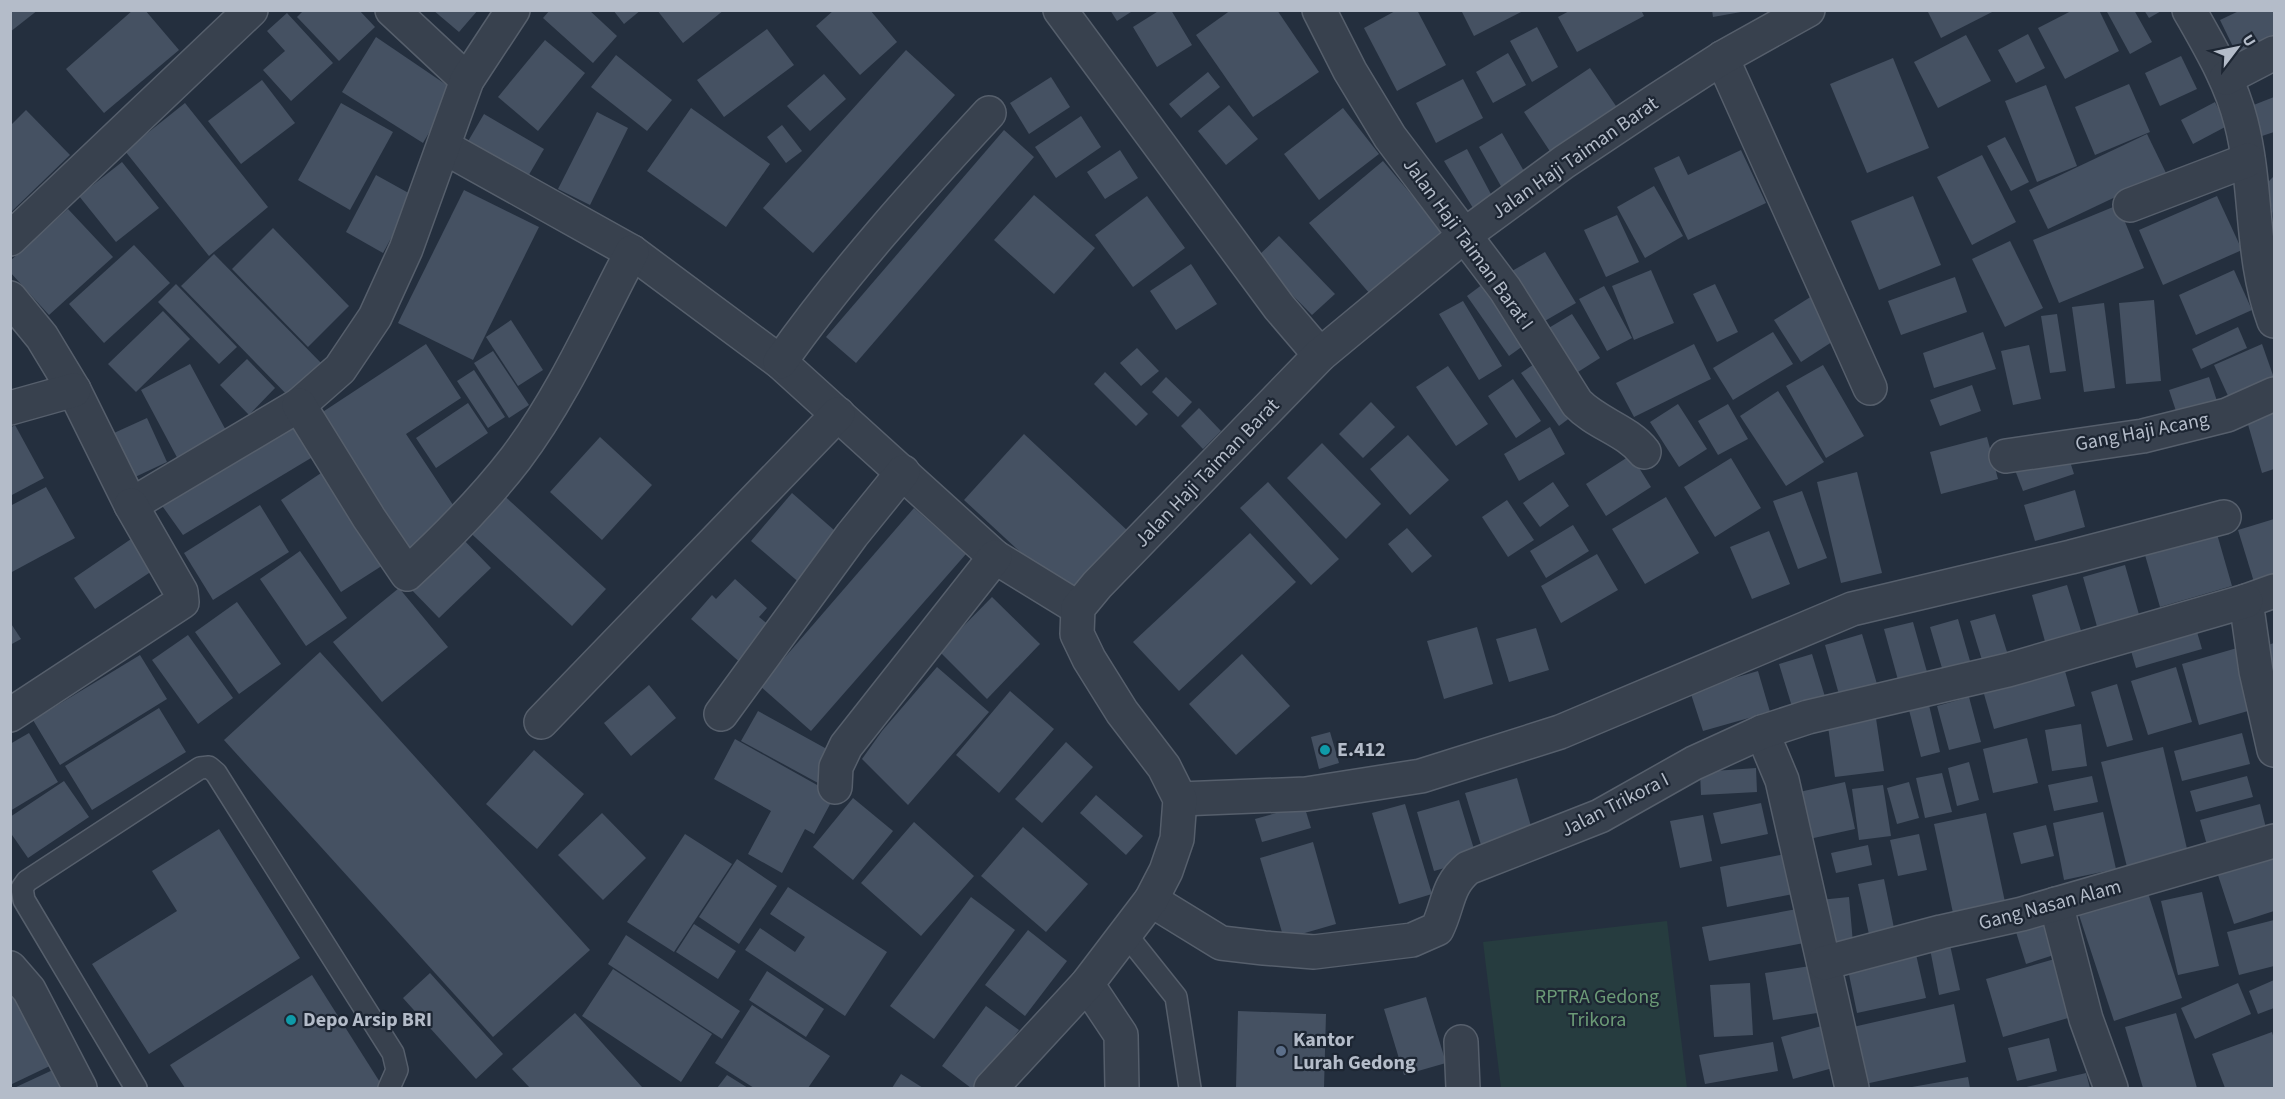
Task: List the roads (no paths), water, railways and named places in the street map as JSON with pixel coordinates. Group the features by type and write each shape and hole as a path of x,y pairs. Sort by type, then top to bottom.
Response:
{"street":[{"path":"10,239 251,10"},
{"path":"392,10 467,80"},
{"path":"131,505 299,405 340,369 375,317 406,249 467,80 513,10"},
{"path":"1060,10 1279,307 1320,354"},
{"name":"Jalan Haji Taiman Barat I","path":"1319,10 1350,71 1390,137 1466,234 1505,289 1577,403 1589,416 1635,441 1644,453"},
{"name":"Jalan Haji Taiman Barat","path":"1078,608 1097,585 1320,354 1466,234 1564,162 1722,58 1808,10"},
{"path":"2189,10 2226,78 2242,124 2260,276 2274,321"},
{"path":"2226,78 2274,53"},
{"path":"1722,58 1870,388"},
{"path":"780,362 818,308 894,218 989,113"},
{"path":"444,147 632,252 780,362 995,557 1078,608 1077,633 1089,659 1122,712 1164,767 1180,799 1177,838 1167,872 1151,900 1088,984 991,1089"},
{"path":"2130,205 2248,160"},
{"path":"299,405 369,518 407,574 463,521 516,457 547,411 632,252"},
{"path":"10,298 42,337 74,390 131,505 181,592 182,602 10,715"},
{"path":"10,408 74,390"},
{"name":"Gang Haji Acang","path":"2006,456 2143,436 2227,415 2274,394"},
{"path":"541,722 838,414"},
{"path":"721,714 852,535 903,472"},
{"path":"1180,799 1306,794 1421,776 1560,732 1852,609 2071,557 2224,517"},
{"path":"834,787 836,767 846,746 995,557"},
{"path":"2260,596 2256,671 2274,750"},
{"name":"Jalan Trikora I","path":"1151,900 1221,943 1314,952 1423,937 1437,929 1447,908 1449,889 1455,879 1468,868 1600,816 1694,763 1762,732 1808,717 2008,670 2260,596"},
{"path":"1762,732 1782,780 1852,1089"},
{"name":"Gang Nasan Alam","path":"1824,963 2056,904 2274,841"},
{"path":"2056,904 2086,1019 2111,1089"},
{"path":"10,968 29,990 80,1089"},
{"path":"1088,984 1121,1035 1122,1089"},
{"path":"1461,1042 1463,1089"}],"lane":[{"path":"136,1089 24,900 22,888 27,881 161,793 200,768 209,767 222,783 393,1053 397,1070 389,1089"},
{"path":"1125,933 1176,998 1190,1089"}],"place":[{"name":"E.412","path":"1325,750"},
{"name":"Depo Arsip BRI","path":"291,1020"},
{"name":"Kantor Lurah Gedong","path":"1281,1051"}],"park label":[{"name":"RPTRA Gedong Trikora","path":"1597,1008"}]}
